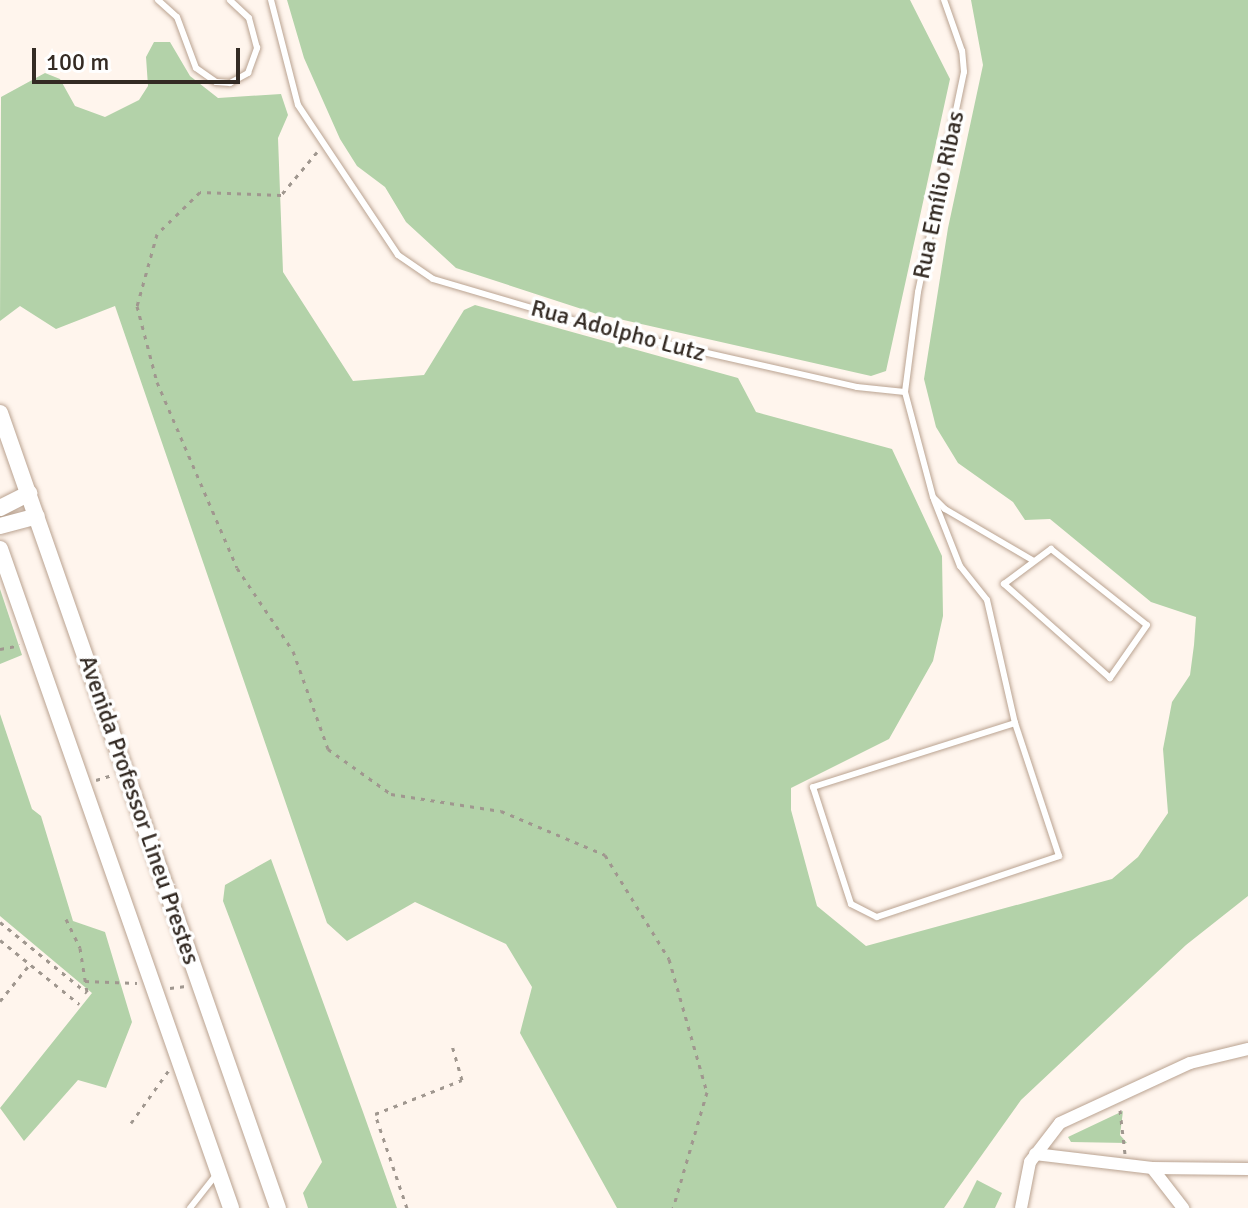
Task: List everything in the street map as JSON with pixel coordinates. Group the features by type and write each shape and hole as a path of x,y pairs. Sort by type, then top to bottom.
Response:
{"main road":[{"name":"Avenida Professor Lineu Prestes","path":"0,413 278,1208"},
{"path":"0,508 29,493"},
{"path":"0,526 37,516"},
{"name":"Avenida Professor Lineu Prestes","path":"0,549 231,1208"}],"street":[{"path":"1021,1208 1023,1181 1035,1154 1060,1123 1190,1063 1248,1049"},
{"path":"1035,1154 1152,1168 1248,1169"},
{"path":"1152,1168 1183,1208"}],"lane":[{"path":"158,0 177,17 196,68 216,82 230,83 248,73 257,48 249,18 230,0"},
{"name":"Rua Adolpho Lutz","path":"271,0 298,105 322,146 398,255 433,279 714,357 905,392"},
{"name":"Rua Emílio Ribas","path":"905,392 918,292 964,72 962,51 944,0"},
{"path":"905,392 933,497 960,566 987,600 1015,723 1059,856 877,917 851,904 813,787 1015,723"},
{"path":"933,497 1034,561"},
{"path":"1051,549 1147,625 1110,678 1004,584 1034,561 1051,549"},
{"path":"190,1208 219,1172"}],"path":[{"path":"322,146 281,195 200,192 157,234 137,306 157,382 237,568 293,651 328,749 391,794 501,811 605,855 669,959 707,1092 673,1208"},
{"path":"0,649 32,643"},
{"path":"81,784 125,771"},
{"path":"0,922 87,994 80,948 66,919"},
{"path":"0,940 79,1004"},
{"path":"0,1001 30,964"},
{"path":"85,981 153,987 199,984"},
{"path":"407,1208 375,1114 462,1080 452,1046"},
{"path":"131,1123 178,1057"},
{"path":"1119,1098 1126,1165"}],"green space":[{"path":"287,0 910,0 950,79 886,371 871,376 597,314 456,268 406,222 385,187 357,166 340,139 304,58"},
{"path":"971,0 1248,0 1248,896 1186,945 1021,1100 944,1208 617,1208 520,1033 532,987 506,944 415,902 347,941 327,923 115,306 56,329 20,306 0,321 1,97 45,73 60,79 75,106 105,117 139,100 148,86 146,57 154,42 170,42 190,76 218,98 281,94 288,115 278,138 283,272 353,381 424,375 464,310 475,305 738,378 756,412 892,449 942,556 943,616 933,661 889,739 791,788 791,810 817,906 866,946 1112,879 1138,857 1168,813 1163,749 1172,702 1190,675 1194,645 1196,617 1151,602 1050,519 1025,520 1013,502 958,463 936,427 924,379 948,228 983,65"},
{"path":"0,589 22,655 0,664"},
{"path":"0,714 32,809 41,816 73,921 105,932 132,1022 106,1088 78,1080 24,1141 0,1108 92,993 0,916"},
{"path":"271,859 397,1208 308,1208 303,1193 322,1162 223,901 225,885"},
{"path":"1123,1111 1120,1135 1127,1143 1071,1142 1068,1137"},
{"path":"977,1180 1002,1193 995,1208 963,1208"}]}
